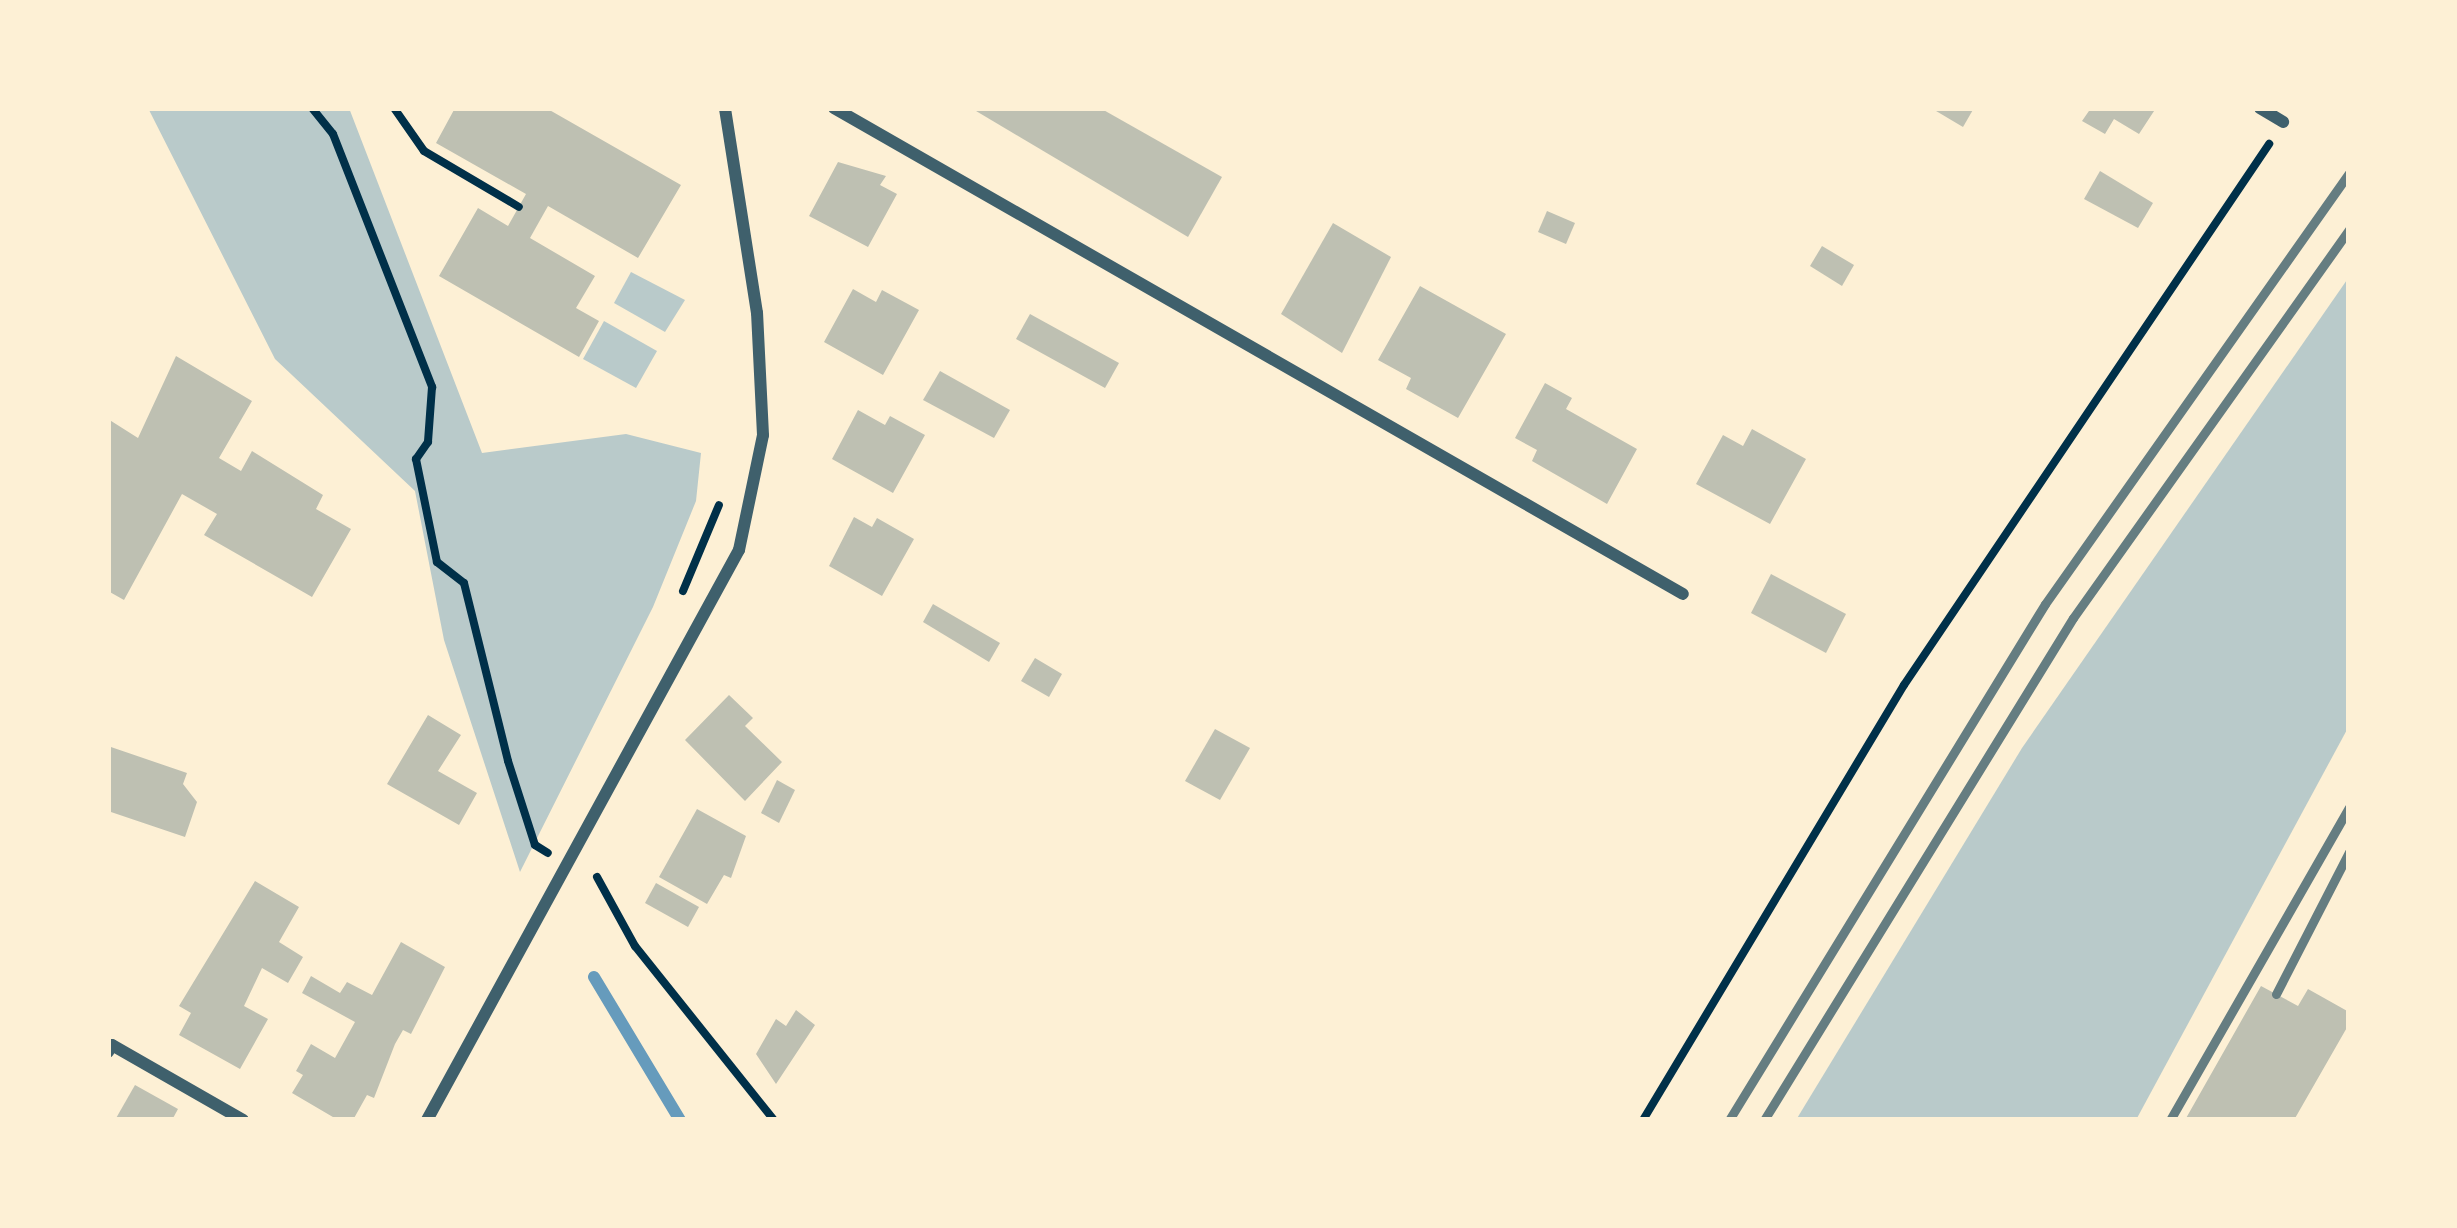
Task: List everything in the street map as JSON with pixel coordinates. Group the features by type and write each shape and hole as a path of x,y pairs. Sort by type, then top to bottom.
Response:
{"street":[{"path":"427,1120 739,550 763,435 757,313 725,108"},
{"path":"834,108 1162,289 1200,323 1683,594"},
{"path":"2260,108 2283,122"},
{"path":"108,1052 112,1046 242,1120"}],"path":[{"path":"312,108 333,134 432,387 428,442 416,459 436,562 464,583 528,824 535,844 554,858"},
{"path":"394,108 424,152 519,207"},
{"path":"1642,1120 1904,685 2283,122"},
{"path":"597,877 635,946 774,1120"}],"shaded area":[{"path":"148,108 349,108 482,453 626,434 701,453 696,501 653,607 520,872 444,640 415,491 275,359"},
{"path":"631,272 685,300 665,332 614,303"},
{"path":"2349,277 2349,726 2136,1120 1796,1120 2022,748"},
{"path":"604,321 657,351 636,388 583,359"}],"building":[{"path":"455,108 546,108 681,185 638,258 548,206 530,238 595,276 576,308 599,321 579,357 439,276 478,208 508,226 526,194 436,143"},
{"path":"971,108 1100,108 1222,177 1188,237"},
{"path":"1931,108 1974,108 1963,127"},
{"path":"2091,108 2156,108 2139,134 2114,119 2105,134 2082,121"},
{"path":"838,162 886,176 880,185 897,194 868,247 809,216"},
{"path":"2100,171 2153,203 2138,228 2084,199"},
{"path":"1547,211 1575,223 1566,244 1538,232"},
{"path":"1333,223 1391,257 1342,353 1281,314"},
{"path":"1822,246 1854,265 1842,286 1810,266"},
{"path":"1420,286 1506,334 1458,418 1406,389 1411,378 1378,360"},
{"path":"853,289 876,302 882,290 919,310 883,375 824,342"},
{"path":"1030,314 1119,363 1105,388 1016,339"},
{"path":"176,356 252,401 219,458 241,471 252,451 323,495 316,509 351,529 312,597 204,535 217,514 182,494 124,600 108,591 108,419 138,438"},
{"path":"940,371 1010,410 994,438 923,400"},
{"path":"1545,383 1572,398 1566,409 1637,449 1607,504 1532,461 1537,450 1515,438"},
{"path":"858,410 885,425 890,416 925,435 893,493 832,459"},
{"path":"1752,429 1806,459 1770,524 1696,484 1723,435 1743,446"},
{"path":"854,517 872,527 877,518 914,539 882,596 829,566"},
{"path":"1771,574 1846,614 1826,653 1751,613"},
{"path":"933,604 1000,643 989,662 923,622"},
{"path":"1035,658 1062,674 1049,697 1021,681"},
{"path":"729,695 753,718 745,726 782,762 745,801 685,740"},
{"path":"428,715 461,735 438,771 477,793 459,825 387,784"},
{"path":"1215,729 1250,748 1220,800 1185,781"},
{"path":"108,746 187,773 183,784 197,802 185,837 108,811"},
{"path":"777,780 795,790 779,823 761,813"},
{"path":"697,809 746,836 731,878 724,875 707,904 659,877"},
{"path":"255,881 299,907 279,942 303,957 288,983 262,968 244,1006 268,1019 240,1069 179,1035 191,1013 179,1006"},
{"path":"656,883 699,907 688,927 645,903"},
{"path":"401,942 445,967 411,1034 403,1030 395,1044 374,1098 367,1095 353,1120 338,1120 292,1093 303,1075 296,1071 311,1044 335,1058 355,1022 302,993 311,976 340,993 347,982 372,995"},
{"path":"2261,986 2298,1006 2308,989 2349,1012 2349,1024 2294,1120 2185,1120"},
{"path":"796,1010 815,1025 776,1084 756,1054 776,1019 786,1026"},
{"path":"135,1085 178,1109 172,1120 115,1120"}],"waterway":[{"path":"594,977 680,1120"}],"railway":[{"path":"1729,1120 2045,604 2349,173"},
{"path":"1764,1120 2073,618 2349,229"},
{"path":"2170,1120 2349,808"},
{"path":"2276,994 2349,852"}]}
